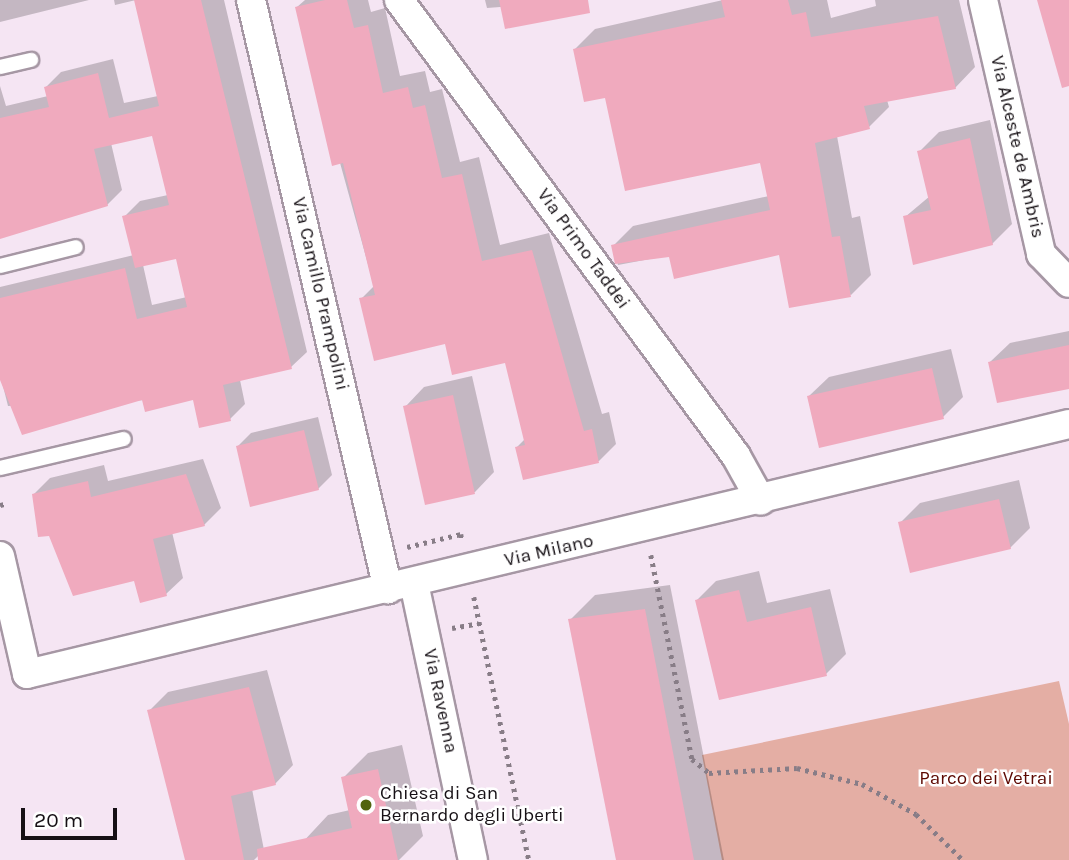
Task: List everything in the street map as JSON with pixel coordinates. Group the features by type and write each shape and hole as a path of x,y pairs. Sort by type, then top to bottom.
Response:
{"street":[{"name":"Via Camillo Prampolini","path":"251,0 401,586"},
{"name":"Via Primo Taddei","path":"399,0 736,456 761,501"},
{"name":"Via Alceste de Ambris","path":"983,0 1041,254 1069,283"},
{"name":"Via Milano","path":"0,556 27,674 645,529 1069,424"},
{"name":"Via Ravenna","path":"401,586 473,860"}],"lane":[{"path":"0,67 30,60"},
{"path":"0,266 76,247"},
{"path":"0,468 124,439"}],"path":[{"path":"0,505 8,503"},
{"path":"645,529 692,759 709,773 797,768 862,784 916,814 963,860"},
{"path":"397,536 400,549 461,534 529,860"}],"green space":[{"name":"Parco dei Vetrai","path":"1059,681 1069,724 1069,860 722,860 702,755"}],"building":[{"path":"134,0 201,0 292,369 223,385 231,421 199,428 193,400 145,412 142,400 22,435 0,380 0,298 125,268 137,319 187,307 176,259 135,268 122,216 169,205 152,136 94,149 108,206 0,239 0,118 49,107 44,87 98,73 109,118 159,106"},
{"path":"325,0 347,0 354,28 368,25 383,93 408,87 413,108 425,105 442,178 462,174 482,261 532,250 584,431 592,429 599,463 523,480 515,447 525,445 505,363 452,375 445,344 374,361 359,298 375,295 343,163 332,166 295,7"},
{"path":"499,0 588,0 590,13 505,29"},
{"path":"721,0 788,0 792,15 806,12 811,37 938,16 956,89 864,106 870,129 815,143 832,237 840,236 851,297 789,308 779,255 674,279 669,257 615,264 611,245 770,210 760,163 625,191 605,98 584,102 573,49 725,17"},
{"path":"1037,0 1069,0 1069,86 1062,88"},
{"path":"970,138 993,245 913,265 903,216 931,210 917,151"},
{"path":"1069,345 1069,389 997,403 988,362"},
{"path":"932,368 944,419 819,448 807,396"},
{"path":"453,395 475,494 425,505 403,406"},
{"path":"304,430 319,490 250,507 236,446"},
{"path":"186,474 205,526 153,539 167,596 140,603 134,581 73,596 49,536 38,537 32,494 88,481 91,497"},
{"path":"999,499 1011,549 910,573 898,522"},
{"path":"739,590 747,622 811,607 827,676 719,700 695,600"},
{"path":"645,609 694,860 616,860 568,619"},
{"path":"249,687 276,785 231,796 244,860 185,860 147,710"},
{"name":"Chiesa di San Bernardo degli Uberti","path":"378,769 398,860 258,860 257,849 352,828 341,777"}],"place":[{"name":"Chiesa di San Bernardo degli Uberti","path":"366,805"}]}
